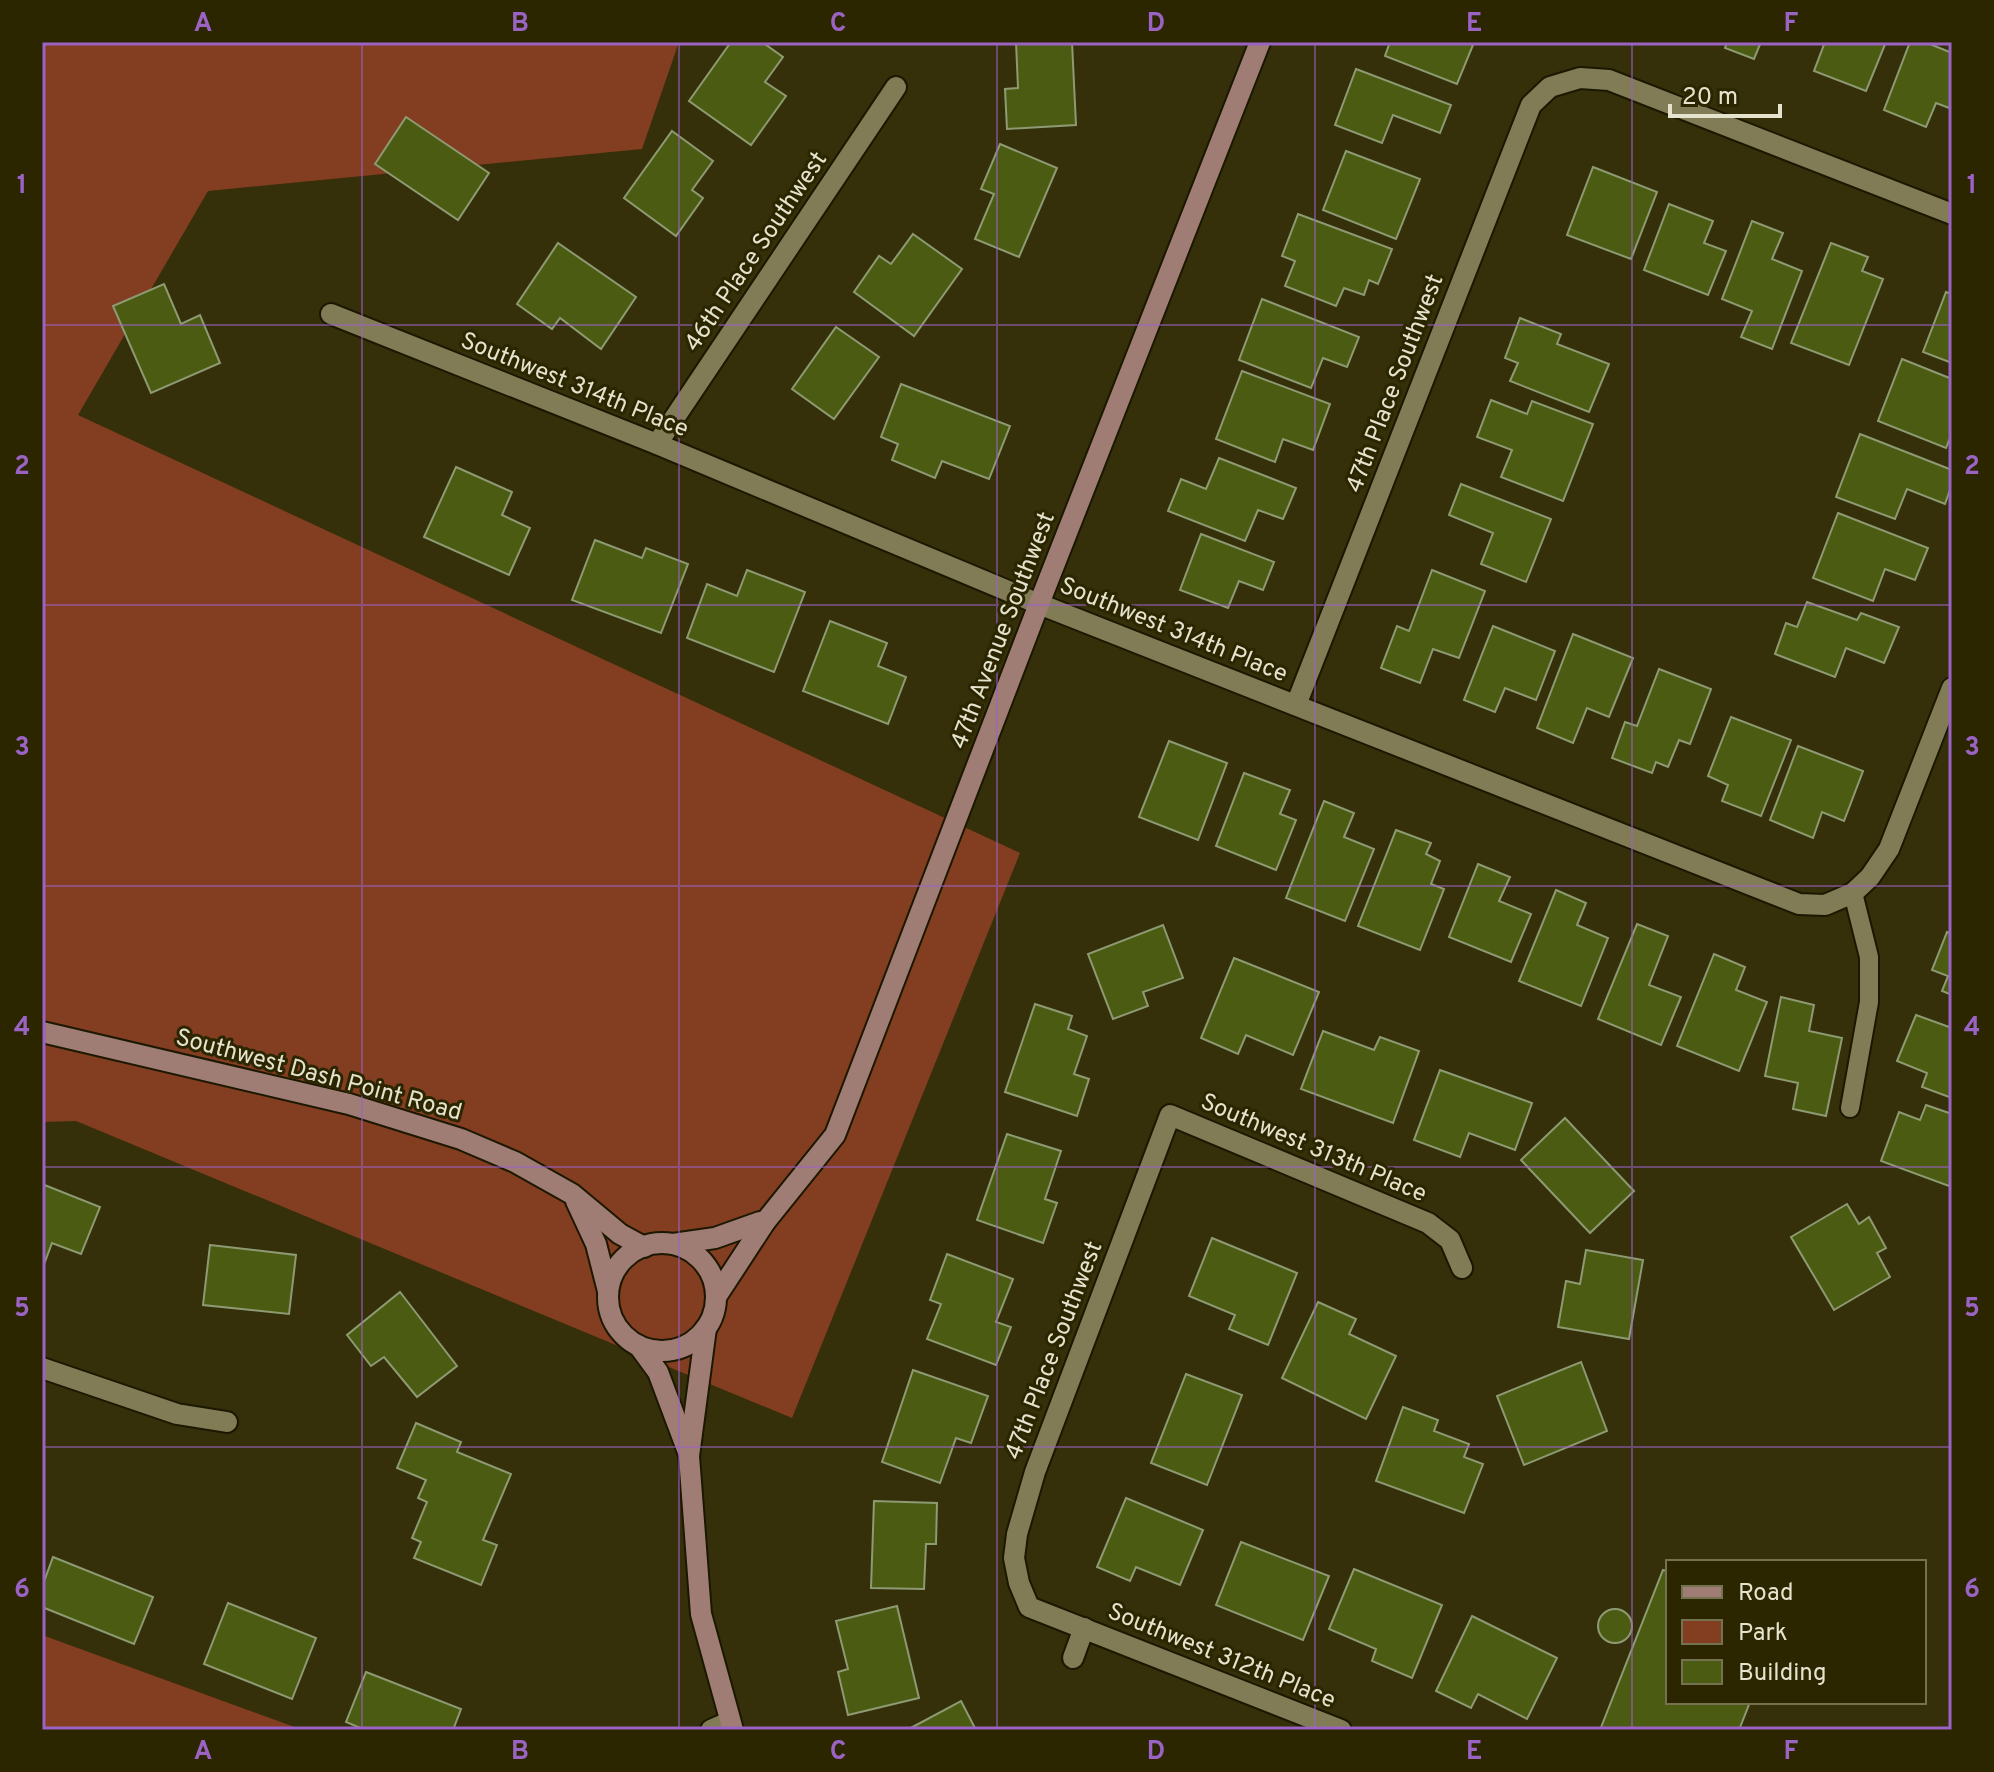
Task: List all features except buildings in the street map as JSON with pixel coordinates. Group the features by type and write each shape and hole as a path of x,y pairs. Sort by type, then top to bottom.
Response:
{"main road":[{"name":"47th Avenue Southwest","path":"716,1297 765,1222 835,1135 1260,42"},
{"name":"Southwest Dash Point Road","path":"42,1032 363,1108 461,1139 515,1162 572,1194 620,1234 644,1247"},
{"path":"572,1194 596,1244 608,1292 608,1305 618,1330 639,1346 663,1351 687,1345 706,1328"},
{"path":"670,1245 715,1238 765,1222"},
{"path":"608,1292 619,1264 630,1253 657,1244 685,1249 697,1257 713,1282 715,1308 706,1328 689,1456 701,1614 724,1727"},
{"path":"639,1346 658,1372 689,1456"}],"street":[{"name":"47th Place Southwest","path":"1296,705 1531,105 1550,87 1580,78 1609,80 1952,214"},
{"name":"46th Place Southwest","path":"657,444 896,87"},
{"name":"Southwest 314th Place","path":"331,314 657,444 1039,604 1799,904 1825,905 1853,893"},
{"path":"1853,893 1870,877 1889,849 1952,688"},
{"name":"47th Place Southwest","path":"1029,1607 1019,1583 1014,1558 1017,1534 1031,1484 1170,1115"},
{"name":"Southwest 313th Place","path":"1170,1115 1428,1223 1450,1240 1462,1268"},
{"path":"42,1368 177,1414 227,1422"},
{"name":"Southwest 312th Place","path":"1029,1607 1341,1730"},
{"name":"Southwest 312th Place","path":"1073,1658 1084,1628"}],"lane":[{"path":"1850,1108 1869,1002 1869,957 1853,893"}],"green space":[{"path":"42,42 679,42 642,149 208,191 78,415 1020,853 792,1418 76,1121 42,1122"},
{"path":"42,1635 303,1730 42,1730"}]}
